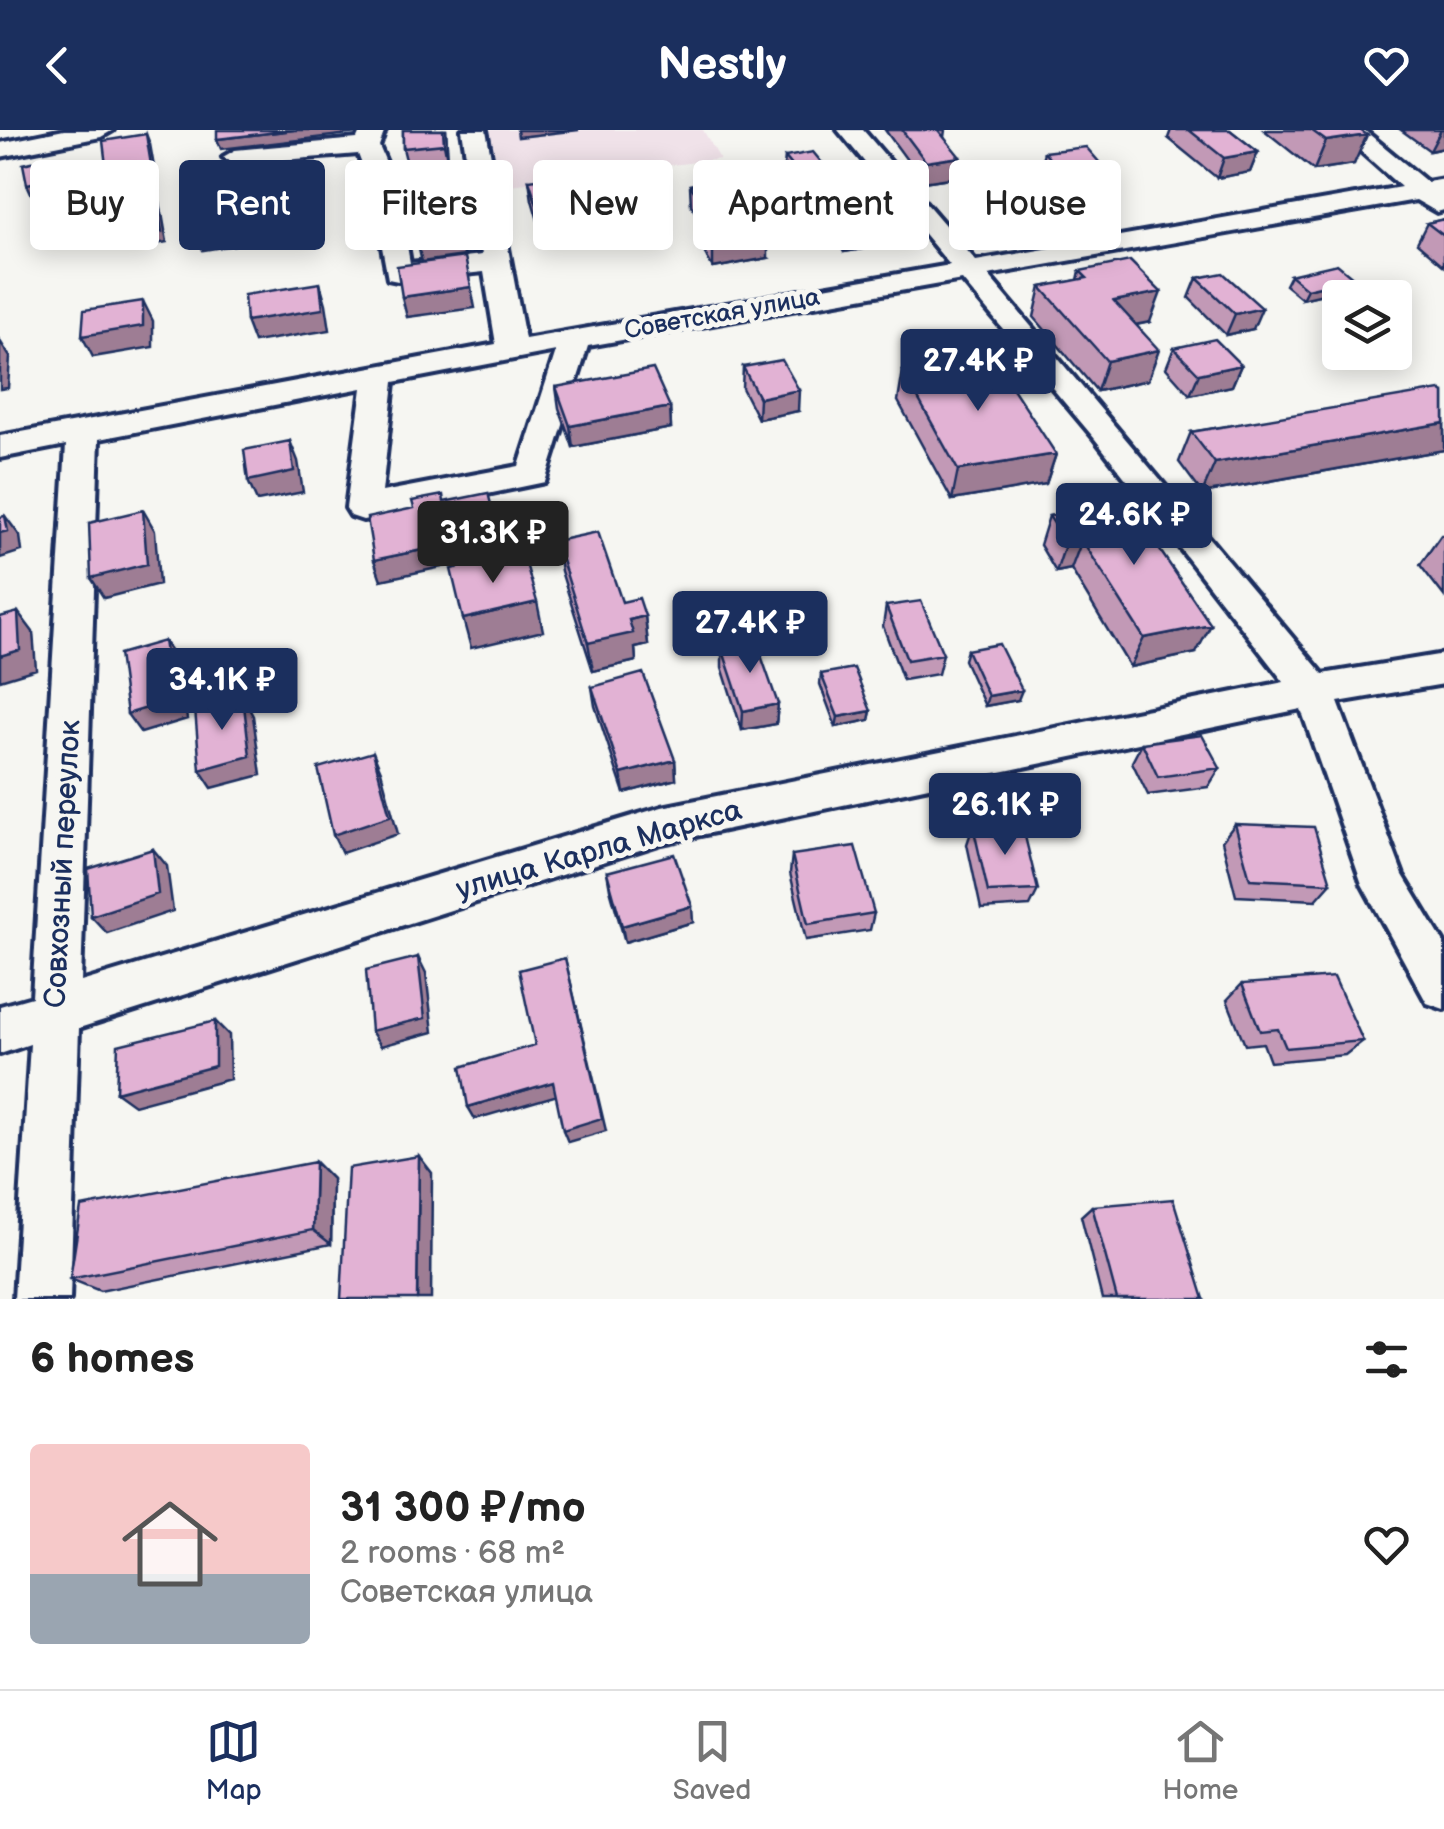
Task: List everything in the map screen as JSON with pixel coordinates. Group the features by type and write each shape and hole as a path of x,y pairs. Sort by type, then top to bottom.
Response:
{"street":[{"path":"0,150 42,134 101,130"},
{"path":"474,130 512,350"},
{"path":"850,130 1106,432 1314,691 1384,884 1444,988"},
{"path":"1349,130 1437,196"},
{"path":"235,157 370,138 384,188 398,273 496,262"},
{"name":"Советская улица","path":"0,447 512,350 1437,196"},
{"path":"379,375 363,508 533,474 575,339"},
{"name":"Совхозный переулок","path":"42,1299 83,430"},
{"name":"улица Карла Маркса","path":"0,1030 662,825 1314,691 1444,670"}],"shaded area":[{"path":"489,130 703,130 720,159 673,165 673,160 533,160 533,182 513,185 513,160 496,160"}],"building":[{"path":"217,130 294,130 217,139"},
{"path":"403,130 443,130 444,144 403,148"},
{"path":"902,130 938,130 960,157 924,160"},
{"path":"1189,130 1230,130 1258,152 1224,158"},
{"path":"1311,130 1360,130 1367,135 1326,141"},
{"path":"146,134 150,160 105,160 103,141"},
{"path":"1086,147 1097,160 1050,160 1044,152"},
{"path":"813,152 820,160 787,160 785,157"},
{"path":"30,162 30,183 27,184 23,164"},
{"path":"1444,219 1444,236 1427,223"},
{"path":"465,257 471,287 402,297 397,266"},
{"path":"1130,261 1161,292 1114,301 1159,350 1107,361 1041,287 1087,278 1080,271"},
{"path":"1337,264 1354,278 1322,280 1322,285 1307,289 1290,275"},
{"path":"1223,273 1262,308 1235,314 1197,278"},
{"path":"320,283 323,309 246,321 244,295"},
{"path":"143,301 143,326 82,336 84,310"},
{"path":"1215,339 1241,365 1199,374 1174,348"},
{"path":"993,358 1056,454 958,470 903,371"},
{"path":"782,360 799,390 759,398 743,367"},
{"path":"653,369 670,407 570,426 556,387"},
{"path":"1440,390 1444,393 1444,423 1215,463 1191,432"},
{"path":"290,441 294,471 248,481 244,450"},
{"path":"488,493 499,534 374,560 367,518 414,508 412,501 443,495 444,502"},
{"path":"1127,502 1211,625 1144,638 1082,540 1066,542 1049,516"},
{"path":"143,510 147,564 91,578 89,523"},
{"path":"5,516 8,531 0,533 0,517"},
{"path":"598,532 622,602 639,598 645,616 629,620 633,633 588,643 556,541"},
{"path":"523,553 537,602 463,619 451,569"},
{"path":"921,601 943,654 907,660 886,606"},
{"path":"18,612 20,650 0,656 0,617"},
{"path":"164,641 174,700 127,714 119,654"},
{"path":"756,641 778,704 743,711 722,648"},
{"path":"999,644 1022,690 988,696 967,650"},
{"path":"854,668 871,711 838,717 821,674"},
{"path":"643,673 675,760 621,774 592,687"},
{"path":"243,697 250,756 200,770 195,709"},
{"path":"1202,735 1220,768 1158,777 1142,743"},
{"path":"373,752 390,816 333,835 318,768"},
{"path":"1022,824 1038,890 988,892 973,826"},
{"path":"1235,824 1314,827 1331,883 1250,879"},
{"path":"855,846 874,913 808,924 792,855"},
{"path":"153,849 158,894 91,916 88,869"},
{"path":"674,854 692,906 622,926 607,872"},
{"path":"418,957 425,1018 371,1031 366,970"},
{"path":"565,958 602,1118 563,1130 553,1082 468,1107 461,1067 535,1045 519,970"},
{"path":"1334,977 1363,1041 1286,1048 1278,1029 1260,1031 1242,984"},
{"path":"215,1021 215,1066 116,1092 118,1045"},
{"path":"419,1156 417,1299 341,1299 348,1168"},
{"path":"315,1162 313,1230 70,1279 81,1207"},
{"path":"1173,1199 1204,1299 1117,1299 1092,1206"}]}
